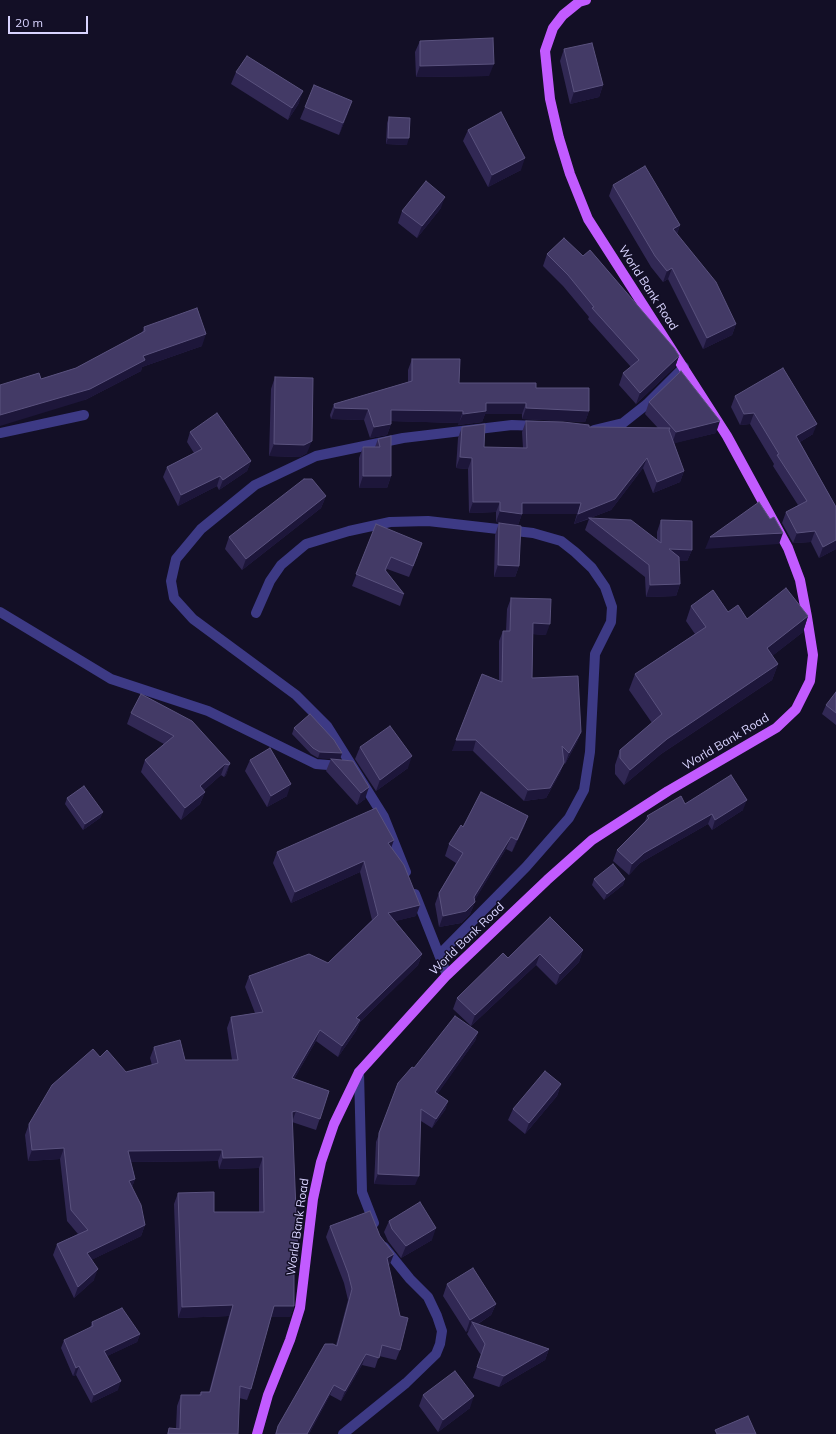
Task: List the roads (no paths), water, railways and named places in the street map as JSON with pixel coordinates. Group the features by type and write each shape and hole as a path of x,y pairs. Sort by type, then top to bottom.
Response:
{"main road":[{"name":"World Bank Road","path":"257,1434 268,1395 290,1340 300,1308 313,1199 321,1162 334,1124 358,1072 447,975 547,880 592,840 668,791 776,728 796,709 810,681 813,655 810,632 800,580 790,554 728,436 588,219 570,174 559,138 550,99 545,51 553,28 574,6 579,2 586,0"}],"street":[{"path":"581,429 595,430 623,423 647,404 684,367"},
{"path":"0,433 84,415"},
{"path":"447,975 384,817 328,726 296,695 193,619 174,598 171,581 176,559 202,529 255,485 316,456 403,438 512,425 544,426"},
{"path":"256,612 270,581 281,565 306,544 349,531 390,522 428,522 533,533 561,542 575,552 592,568 605,587 612,607 611,622 595,654 590,752 584,790 569,818 526,867 439,955"},
{"path":"0,612 31,629 111,679 208,711 316,764 352,766"},
{"path":"343,1434 406,1383 436,1354 440,1344 442,1331 438,1316 428,1297 410,1279 382,1244 362,1192 358,1072"}]}
